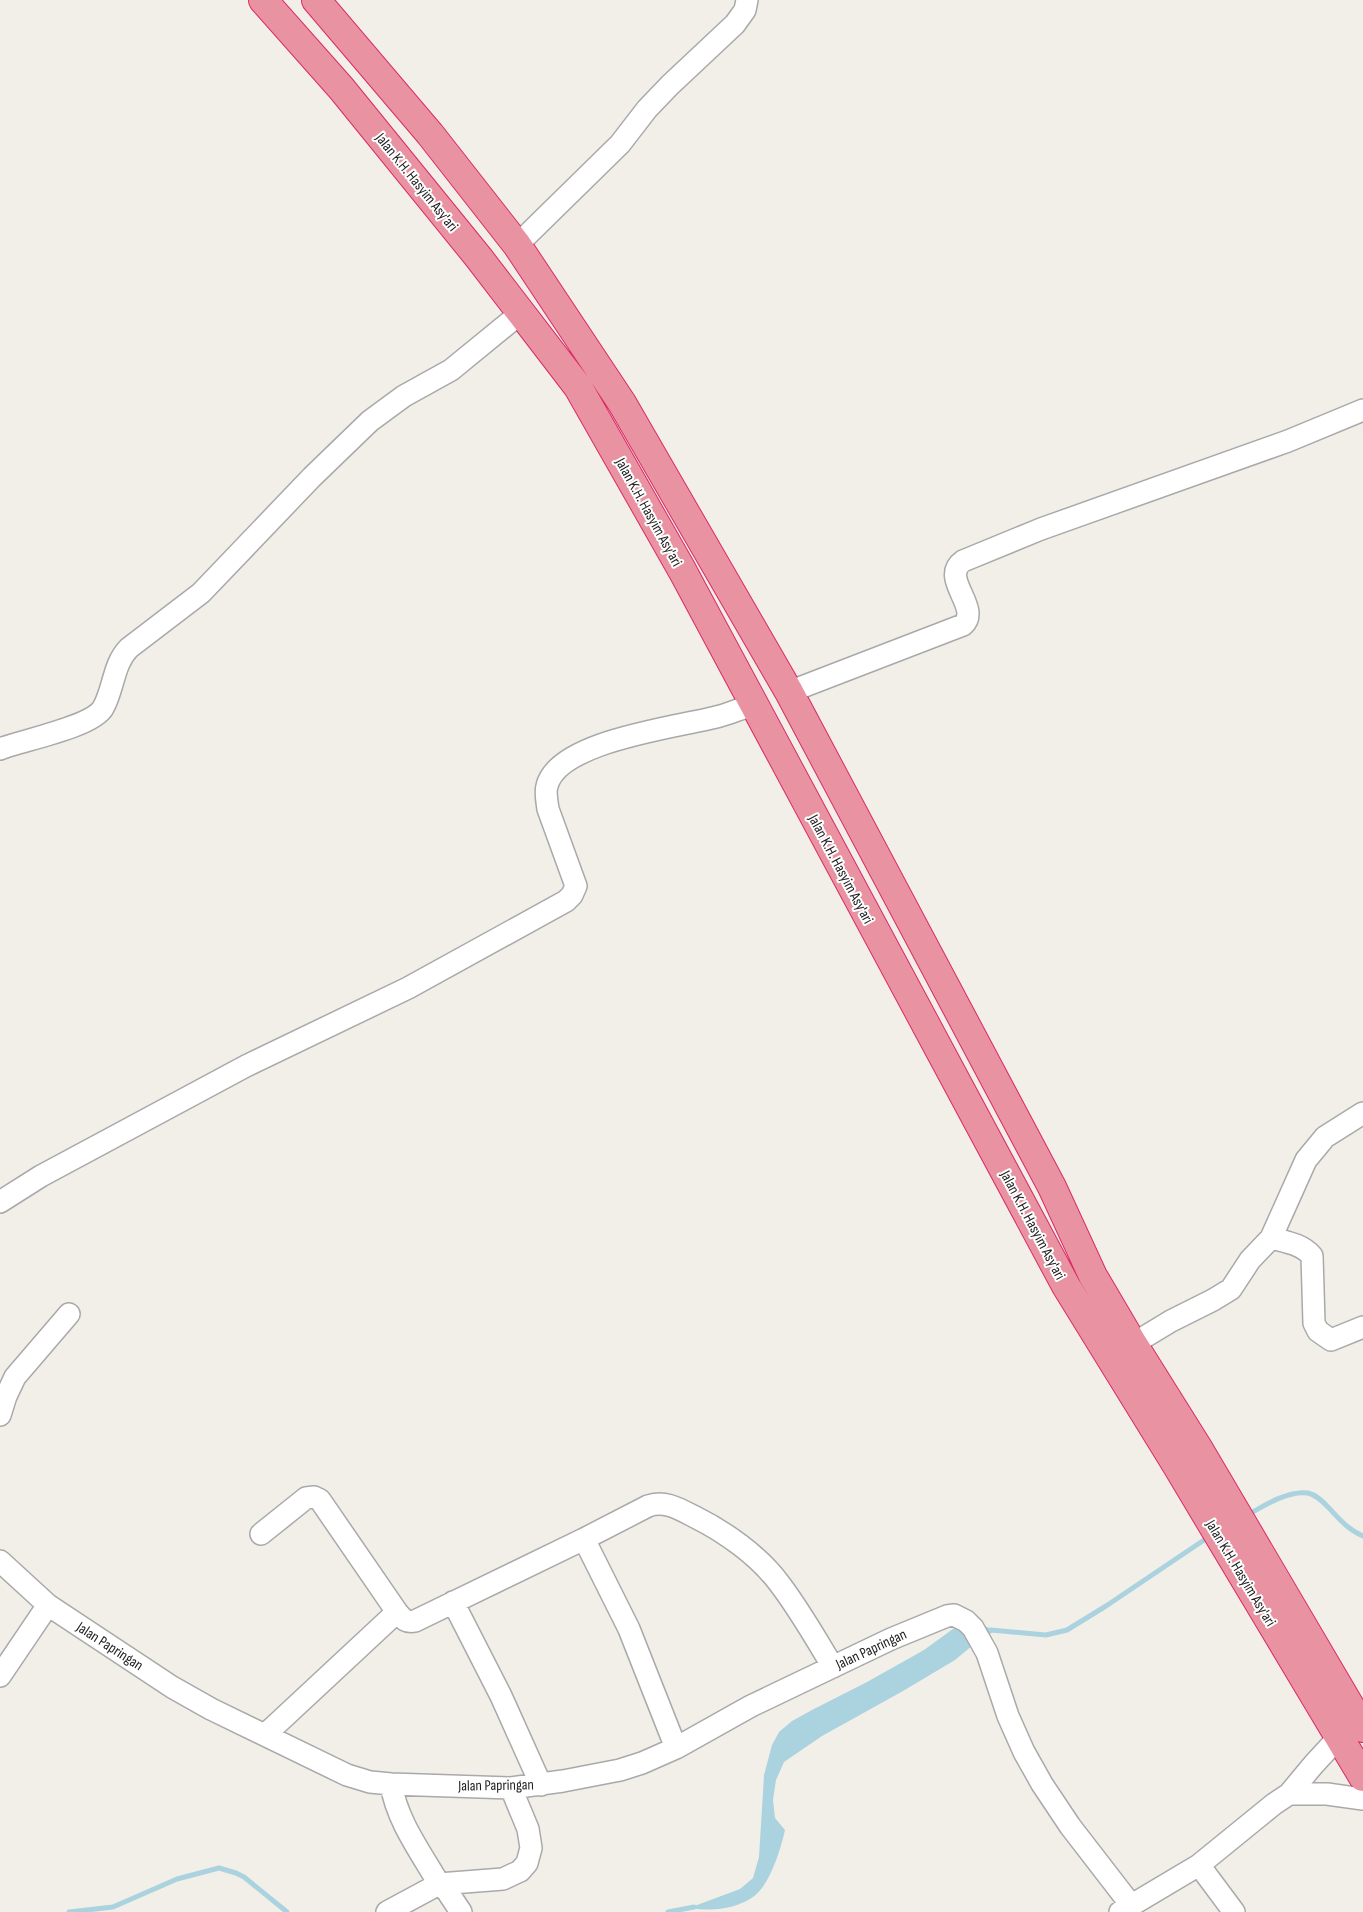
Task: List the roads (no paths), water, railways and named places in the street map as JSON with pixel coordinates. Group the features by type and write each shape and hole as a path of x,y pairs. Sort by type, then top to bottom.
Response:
{"highway":[{"name":"Jalan K.H. Hasyim Asy'ari","path":"264,0 341,88 479,258 578,387 682,570 1066,1286 1177,1466 1354,1728"},
{"path":"296,0 365,85 368,94 366,99 360,101 354,99 341,88"},
{"name":"Jalan K.H. Hasyim Asy'ari","path":"316,0 410,110 517,245 622,403 788,692 1052,1187 1093,1276 1200,1451 1354,1728 1363,1777"},
{"path":"410,110 389,100 384,101 381,106 382,112 473,229 478,241 479,258"},
{"path":"742,611 739,631 743,644 826,796 827,805 823,809 817,810 802,796"},
{"path":"861,829 846,815 841,816 837,820 837,826 904,958 908,971 905,987"}],"street":[{"path":"517,245 620,144 670,85 740,19 745,10 747,0"},
{"path":"0,749 76,725 98,714 106,703 120,659 129,648 201,593 312,476 370,421 404,396 451,370 522,312"},
{"path":"788,692 963,625 967,622 969,614 955,575 956,567 963,561 1041,529 1288,441 1363,410"},
{"path":"0,1202 41,1176 246,1066 408,988 566,901 572,895 576,886 548,809 547,796 547,786 562,766 575,755 612,740 721,716 753,705"},
{"path":"1133,1344 1171,1320 1213,1300 1231,1289 1250,1260 1271,1238 1306,1160 1325,1137 1363,1113"},
{"path":"1271,1238 1301,1246 1307,1249 1312,1256 1314,1322 1318,1331 1324,1337 1330,1340 1363,1327"},
{"path":"0,1415 15,1377 69,1314"},
{"path":"261,1534 306,1498 314,1497 320,1500 397,1612 403,1620 409,1622 415,1621 648,1506 659,1503 680,1509 712,1526 755,1557 779,1582 833,1667"},
{"path":"584,1538 629,1629 676,1748"},
{"name":"Jalan Papringan","path":"0,1561 48,1605 172,1687 211,1709 352,1777 370,1782 391,1784 511,1788 541,1785 620,1770 642,1763 676,1748 751,1706 891,1639 947,1616 954,1615 966,1621 973,1628 987,1654 1008,1716 1024,1752 1042,1784 1125,1909"},
{"path":"453,1602 501,1696 541,1785"},
{"path":"0,1676 48,1605"},
{"path":"266,1734 397,1612"},
{"path":"1125,1909 1199,1865 1289,1794 1314,1764 1354,1728"},
{"path":"391,1784 394,1802 400,1817 438,1884 447,1891 461,1912"},
{"path":"387,1912 438,1884 503,1879 520,1871 527,1863 531,1848 528,1830 511,1788"},
{"path":"1289,1794 1327,1794 1363,1799"},
{"path":"1199,1865 1234,1912"}],"water":[{"path":"974,1623 996,1630 955,1660 822,1736 784,1762 776,1780 773,1800 775,1818 785,1830 773,1868 762,1888 755,1895 738,1905 718,1909 689,1908 740,1889 753,1878 759,1857 764,1775 772,1745 779,1732 792,1721 924,1650 957,1626"}],"waterway":[{"path":"1246,1516 1284,1496 1308,1493 1320,1500 1353,1531 1363,1536"},
{"path":"991,1630 1046,1635 1067,1630 1210,1536"},
{"path":"69,1912 113,1907 177,1879 219,1868 244,1877 287,1912"},
{"path":"668,1912 694,1907"}]}
